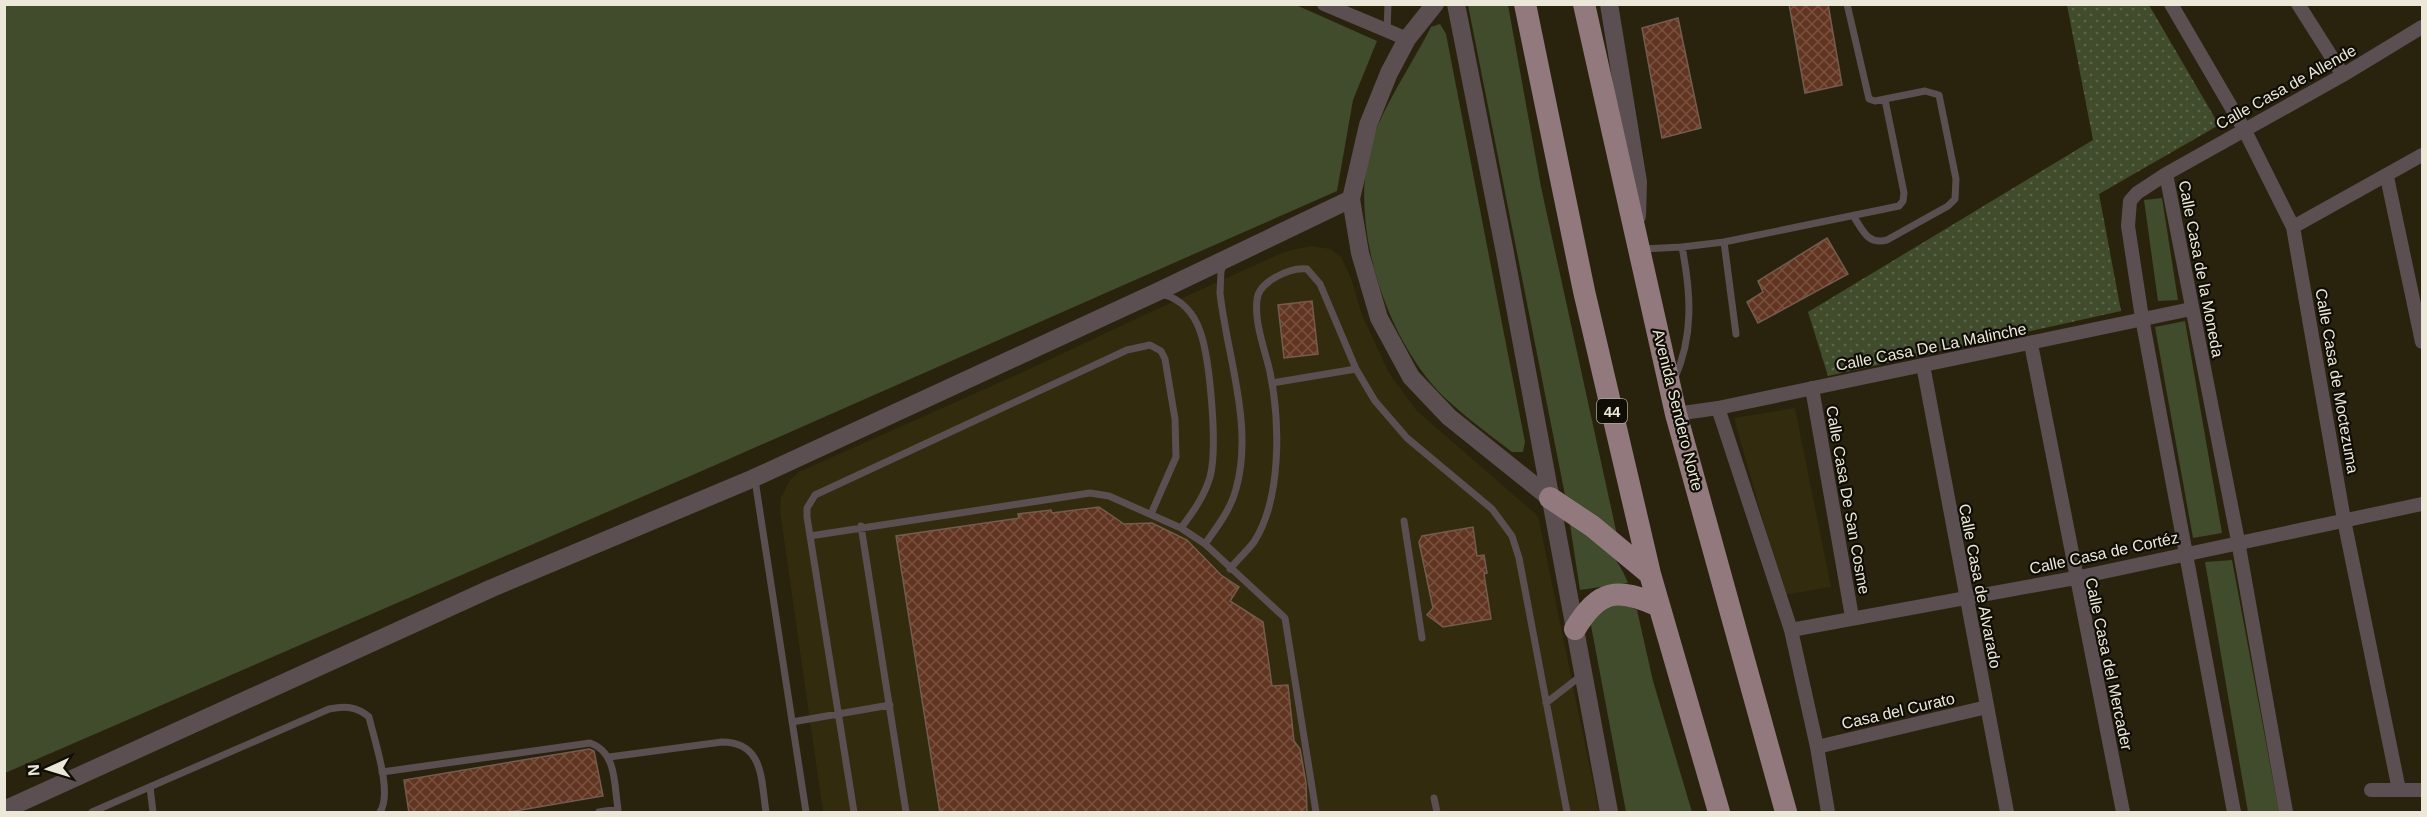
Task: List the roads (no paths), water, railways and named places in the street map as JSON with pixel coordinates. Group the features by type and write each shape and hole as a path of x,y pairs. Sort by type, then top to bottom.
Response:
{"main road":[{"name":"44","path":"1525,4 1584,291 1650,574 1719,813"},
{"name":"Avenida Sendero Norte","path":"1584,4 1676,414 1786,813"},
{"path":"1550,498 1592,526 1650,574"},
{"path":"1575,628 1587,608 1604,596 1619,593 1638,596 1659,606"}],"street":[{"path":"1324,4 1407,39"},
{"path":"1435,4 1407,39 1389,73 1368,125 1351,199 1360,253 1379,318 1412,377 1449,417 1550,498"},
{"path":"1456,4 1609,813"},
{"path":"1609,4 1638,182 1638,245"},
{"name":"Calle Casa de Moctezuma","path":"2171,4 2244,129 2293,227 2344,520 2398,790"},
{"path":"2298,4 2343,75"},
{"name":"Calle Casa de Allende","path":"2166,174 2343,75 2422,27"},
{"path":"2293,227 2387,177 2422,155"},
{"name":"Calle Casa de la Moneda","path":"2234,813 2142,318 2128,212 2130,201 2136,193 2166,174 2238,541 2286,813"},
{"path":"2387,177 2422,342"},
{"path":"4,810 481,593 754,478 1157,292 1351,199"},
{"name":"Calle Casa De La Malinche","path":"1676,414 1718,408 2191,309"},
{"name":"Calle Casa del Mercader","path":"2031,344 2075,578 2123,813"},
{"name":"Calle Casa de Alvarado","path":"1923,365 2007,813"},
{"name":"Calle Casa De San Cosme","path":"1812,388 1852,617"},
{"path":"1718,408 1791,630 1828,813"},
{"name":"Calle Casa de Cortéz","path":"1791,630 1852,617 2075,578 2238,541 2422,504"},
{"name":"Casa del Curato","path":"1816,747 1987,707"},
{"path":"2371,790 2422,790"}],"lane":[{"path":"1387,31 1388,4"},
{"path":"1847,4 1869,99 1885,100 1925,91 1939,95 1956,179 1955,199 1937,212 1887,240 1877,243 1869,239 1854,217"},
{"path":"1638,245 1682,247 1725,242 1891,209 1903,201 1904,193 1885,100"},
{"path":"1725,242 1736,334"},
{"path":"1671,388 1688,340 1691,314 1682,247"},
{"path":"1205,544 1230,506 1240,473 1241,430 1219,283 1221,271 1230,257"},
{"path":"1230,569 1254,541 1270,501 1276,436 1272,383 1257,301 1263,286 1299,269 1310,271 1318,279 1356,369 1375,401 1407,438 1492,509 1512,536 1519,558 1567,813"},
{"path":"1157,292 1178,300 1187,308 1200,332 1211,405 1214,449 1210,476 1199,503 1181,528"},
{"path":"854,813 810,536 807,508 810,501 821,490 1127,350 1143,345 1157,347 1165,359 1176,434 1174,466 1151,514"},
{"path":"1272,383 1356,369"},
{"path":"754,478 806,813"},
{"path":"810,536 861,526 1090,493 1109,496 1181,528 1205,544 1230,569 1272,603 1285,618 1316,813"},
{"path":"1404,521 1422,638"},
{"path":"861,526 906,813"},
{"path":"1546,703 1584,674"},
{"path":"792,722 890,705"},
{"path":"92,813 330,709 345,706 360,709 369,717 382,772 384,804 380,813"},
{"path":"382,772 582,742 598,746 609,757 618,809 599,813"},
{"path":"609,757 722,742 740,743 753,754 766,813"},
{"path":"150,787 153,813"},
{"path":"1434,798 1437,813"}]}
